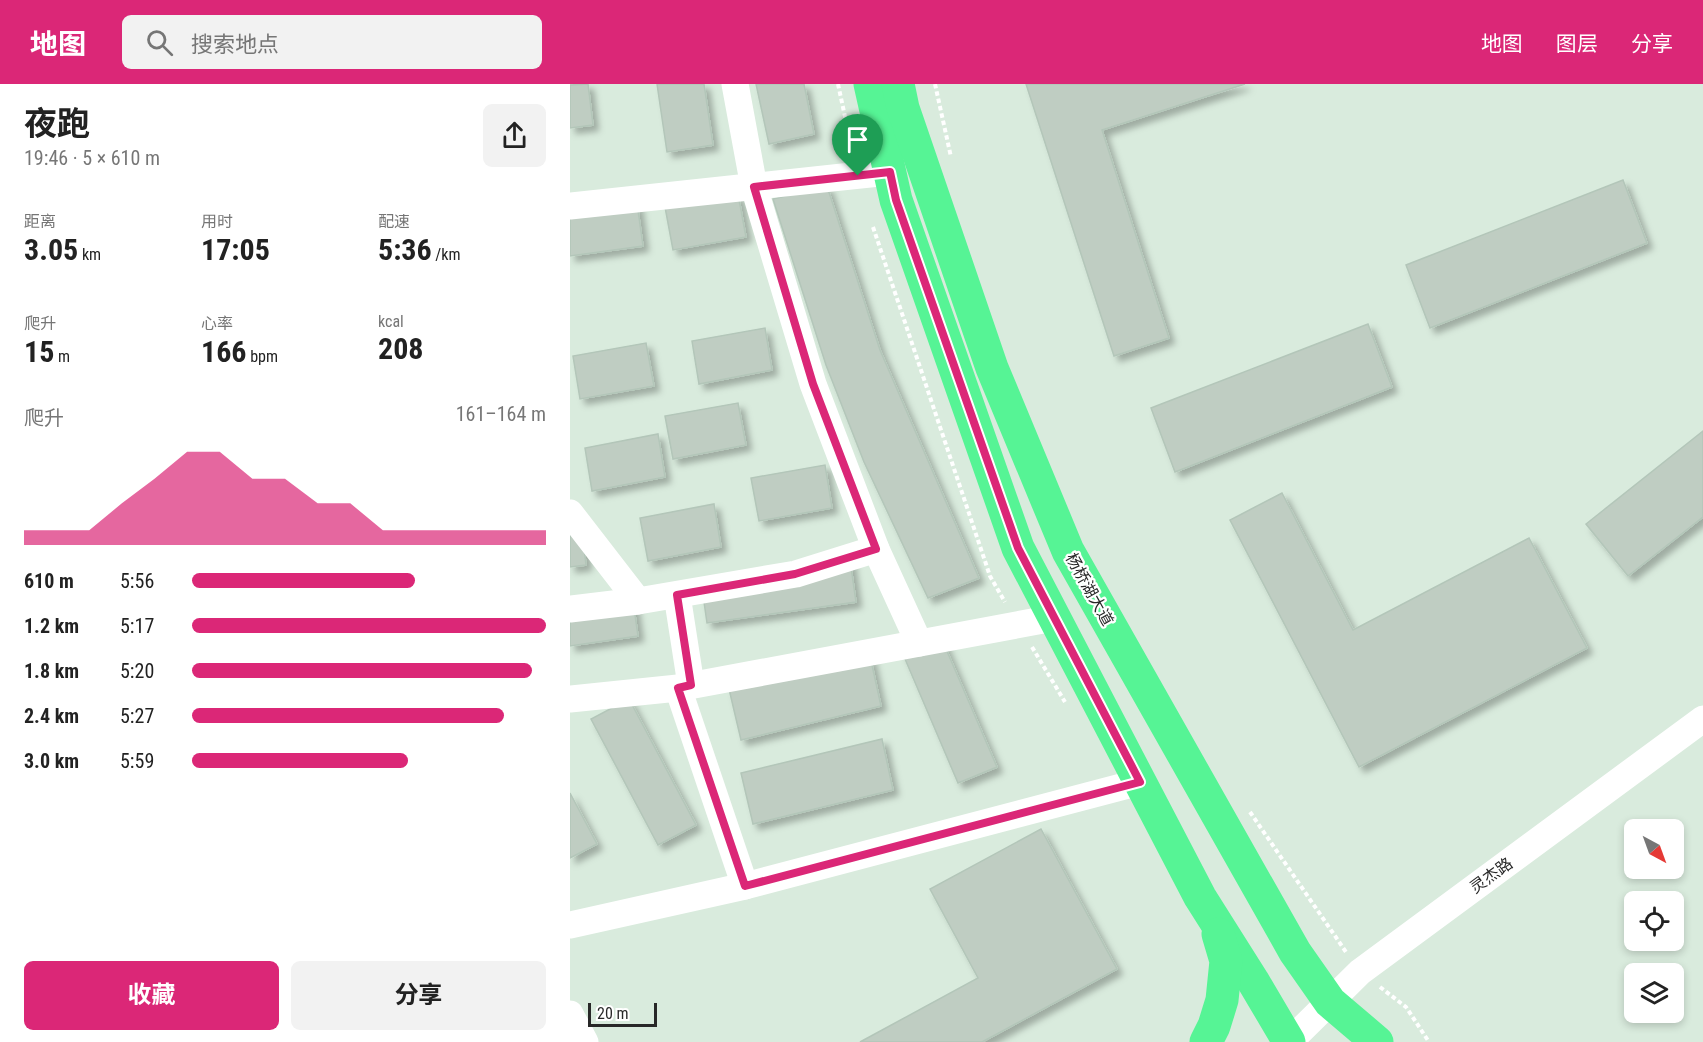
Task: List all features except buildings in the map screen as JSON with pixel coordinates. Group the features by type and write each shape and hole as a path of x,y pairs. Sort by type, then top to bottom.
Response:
{"main road":[{"path":"870,84 896,200 1018,548 1200,897 1289,1042"},
{"name":"杨桥湖大道","path":"898,84 903,108 992,368 1068,551 1295,951 1330,1002 1377,1042"},
{"path":"1206,1042 1222,1000 1226,961 1213,918"}],"street":[{"path":"735,84 754,187 813,384 876,549 919,643"},
{"path":"570,206 890,172"},
{"path":"570,513 638,601"},
{"path":"570,609 677,595 795,574 876,549"},
{"path":"677,595 685,686 745,886"},
{"path":"570,699 685,686 1054,618"},
{"name":"灵杰路","path":"1289,1042 1360,972 1703,719"},
{"path":"570,925 745,886 1140,782"},
{"path":"570,1014 585,1042"}],"path":[{"path":"934,84 952,162"},
{"path":"1245,805 1360,972 1406,1007 1428,1042"}],"route":[{"path":"890,172 896,200 1018,548 1140,782 745,886 678,688 691,685 677,595 795,574 876,549 813,384 754,187 858,176 890,172"}]}
